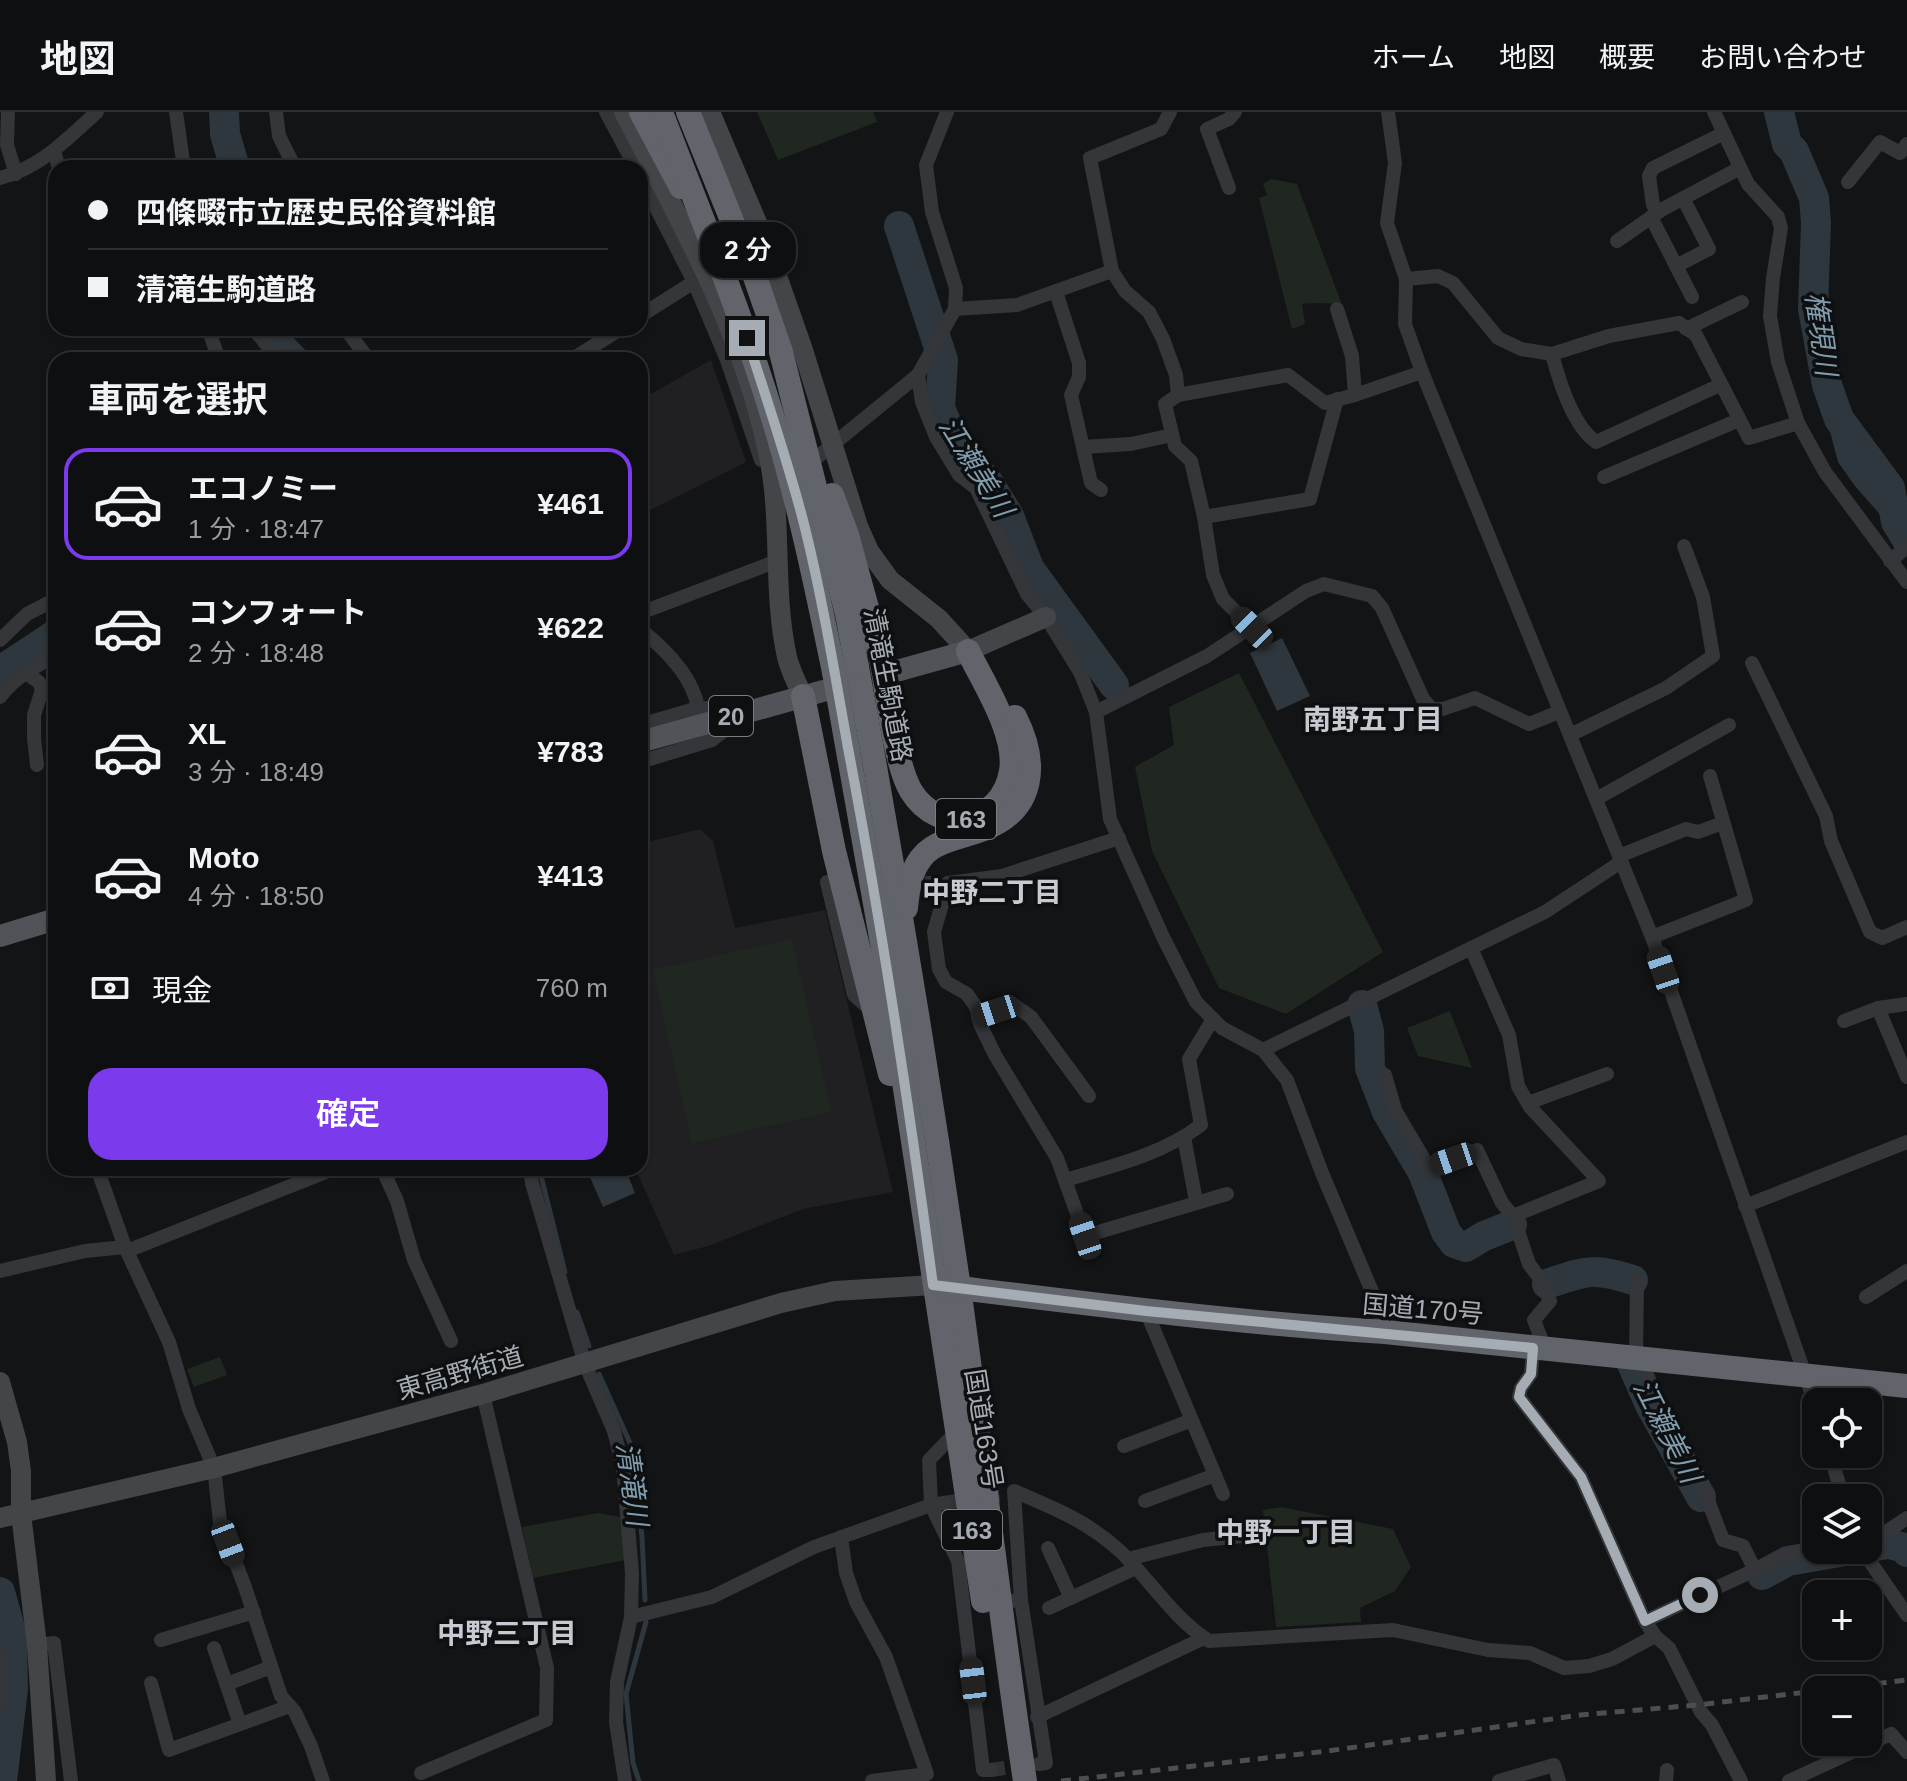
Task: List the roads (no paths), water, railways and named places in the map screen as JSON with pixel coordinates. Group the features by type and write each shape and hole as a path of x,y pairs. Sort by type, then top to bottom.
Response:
{"highway":[{"name":"163","path":"641,112 699,238"},
{"name":"清滝生駒道路","path":"661,112 699,238 727,281 776,425 805,529 829,681 870,866 911,1133"},
{"name":"清滝生駒道路","path":"688,112 755,277 795,400 847,614 829,681 894,870 959,1288"},
{"name":"163","path":"795,400 847,535 887,665 902,768 911,791 923,805 937,815 958,820 978,817 994,807 1011,770 1008,737 968,651"},
{"path":"904,943 908,885 916,865 930,848 998,824 1014,813 1030,778 1028,754 1020,727 1003,692 968,651"},
{"path":"829,681 834,851 887,1066 911,1133"},
{"name":"国道163号","path":"911,1133 933,1285 1016,1774"},
{"name":"国道170号","path":"933,1285 1309,1328 1385,1332 1907,1386"},
{"name":"国道163号","path":"959,1288 1010,1601 1016,1774"}],"main road":[{"path":"887,665 968,651"},
{"name":"20","path":"648,740 752,709 829,681"},
{"path":"0,936 48,921"}],"street":[{"path":"8,112 7,145 16,174"},
{"path":"0,178 16,174 54,151 97,112"},
{"path":"176,112 183,160"},
{"path":"276,112 279,136 291,160"},
{"path":"606,112 632,160"},
{"path":"624,112 699,238 714,291 747,376 769,453 779,532 777,561 787,659 829,681"},
{"path":"710,112 764,239 869,551 890,580 939,619 968,651 1046,617"},
{"path":"773,494 918,375 955,309 956,288 932,212 926,165 947,112"},
{"path":"1170,112 1161,129 1090,158 1112,271 1125,291 1149,312 1176,375 1178,395"},
{"path":"1229,188 1207,129 1229,119 1235,112"},
{"path":"1388,112 1395,163 1387,223 1406,279 1405,324 1652,937 1811,1388"},
{"path":"1714,112 1748,184 1778,217 1781,228 1770,316 1778,362 1798,423 1825,472 1907,582"},
{"path":"1692,297 1652,211 1649,176 1653,168 1724,133"},
{"path":"1848,182 1880,142 1900,153 1907,144"},
{"path":"54,151 57,160"},
{"path":"1617,241 1652,211 1740,168"},
{"path":"648,192 694,282 727,360 773,494"},
{"path":"1676,266 1709,249 1683,198"},
{"path":"955,309 1017,305 1112,271"},
{"path":"1406,279 1438,276 1453,283 1498,338 1521,349 1552,354 1609,336 1679,323 1696,335 1749,438 1798,423"},
{"path":"648,311 694,282"},
{"path":"1056,292 1079,363 1079,377 1071,395 1091,483 1101,490"},
{"path":"1686,329 1742,302"},
{"path":"1337,309 1352,356 1355,395"},
{"path":"584,352 609,336"},
{"path":"1552,354 1566,395 1585,434 1596,442 1720,385"},
{"path":"1252,628 1223,599 1213,575 1191,461 1175,446 1165,404 1178,395 1288,375 1325,403 1422,372"},
{"path":"918,375 922,402 936,437 959,475 976,488 1027,594 1046,617 1080,672 1096,712 1110,819 1189,989 1196,1002 1222,1028 1263,1050 1287,1080 1376,1301 1385,1332"},
{"path":"1204,517 1310,499 1337,399"},
{"path":"1604,477 1739,420"},
{"path":"1083,447 1131,444 1172,435"},
{"path":"1570,735 1666,688 1713,656 1703,597 1684,546"},
{"path":"1890,561 1905,548"},
{"path":"648,610 777,561"},
{"path":"1096,712 1207,656 1306,591 1324,584 1372,596 1382,608 1423,699 1432,709 1443,709 1475,698 1529,724 1559,712"},
{"path":"0,640 27,614 48,603"},
{"path":"648,635 658,643 695,691 698,708"},
{"path":"0,697 11,682 48,659"},
{"path":"1752,663 1826,816 1831,841 1870,932 1882,938 1907,927"},
{"path":"24,672 39,682 42,690 34,715 37,765"},
{"path":"648,723 698,708 752,709"},
{"path":"648,760 712,740 752,709"},
{"path":"1596,799 1729,725"},
{"path":"1652,937 1746,900 1710,776"},
{"path":"1263,1050 1545,912 1620,859 1686,829 1698,832 1723,823"},
{"path":"1119,838 1002,876 948,883 934,932 939,969 946,982 967,994 976,1007 995,1055 1057,1158 1085,1236 1227,1194"},
{"path":"827,882 854,995 873,1011"},
{"path":"1471,948 1509,1035 1518,1086 1528,1103 1599,1181 1513,1216"},
{"path":"1844,1021 1878,1008 1907,1004"},
{"path":"978,1017 1014,1005 1031,1017 1089,1096"},
{"path":"1878,1008 1907,1077"},
{"path":"1065,1180 1143,1157 1201,1125 1189,1059 1213,1019"},
{"path":"1528,1103 1607,1074"},
{"path":"1385,1075 1396,1113 1428,1167 1477,1150 1502,1203 1513,1216 1529,1264 1541,1280 1550,1301 1534,1320 1539,1348 1531,1374 1519,1397 1581,1477 1645,1621 1655,1636 1669,1648 1741,1781"},
{"path":"1184,1137 1196,1201"},
{"path":"1745,1206 1907,1142"},
{"path":"100,1176 126,1249 169,1342 189,1409 214,1468 220,1522 281,1696 290,1706 311,1746 323,1781"},
{"path":"0,1271 85,1251 126,1249 315,1176"},
{"path":"386,1176 397,1201 414,1260 451,1341"},
{"path":"531,1176 585,1364 614,1431 623,1467 632,1564 631,1617 617,1682 616,1722 625,1781"},
{"path":"1866,1297 1907,1271"},
{"path":"1637,1281 1638,1359 1701,1482 1723,1540 1743,1546 1755,1570"},
{"name":"東高野街道","path":"0,1518 214,1468 483,1394 781,1303 882,1286 933,1285"},
{"path":"1146,1311 1223,1494"},
{"path":"0,1382 17,1442 21,1471 21,1514 37,1645 46,1781"},
{"path":"421,1773 546,1720 547,1668 483,1394"},
{"path":"1124,1446 1192,1420"},
{"path":"957,1431 929,1460 938,1504 958,1561 983,1770 1016,1774 1046,1763 1010,1601 1008,1492 1080,1519 1132,1563 1191,1631 1209,1641 1393,1630 1488,1650 1530,1653 1564,1668 1589,1666 1612,1659 1655,1636"},
{"path":"1145,1501 1215,1475"},
{"path":"631,1617 712,1597 814,1547 938,1504"},
{"path":"1882,1535 1907,1518"},
{"path":"1049,1608 1132,1563 1203,1540 1263,1534"},
{"path":"841,1537 846,1573 856,1602 886,1657 927,1774 872,1781"},
{"path":"1048,1548 1071,1598"},
{"path":"1645,1621 1785,1556 1802,1552"},
{"path":"1872,1564 1907,1615"},
{"path":"161,1640 254,1612"},
{"path":"1037,1717 1204,1638"},
{"path":"37,1645 54,1643 71,1781"},
{"path":"214,1648 240,1724"},
{"path":"0,1655 0,1704"},
{"path":"227,1684 271,1667"},
{"path":"151,1683 169,1750 290,1706"},
{"path":"1789,1781 1891,1734 1907,1752"},
{"path":"1499,1781 1554,1765 1559,1781"}],"waterway":[{"name":"清滝川","path":"224,112 225,134 233,160"},
{"name":"権現川","path":"1779,112 1787,144 1794,151 1814,198 1813,309 1827,385 1839,419 1890,488 1896,522 1907,540"},
{"name":"江瀬美川","path":"899,226 943,360 940,408 954,441 988,482 1009,516 1029,568 1114,685"},
{"name":"清滝川","path":"271,336 286,352"},
{"path":"0,671 48,639"},
{"name":"江瀬美川","path":"1362,1005 1369,1031 1370,1068 1387,1112 1423,1173 1446,1232 1454,1243 1466,1247 1512,1225"},
{"name":"清滝川","path":"541,1176 565,1272"},
{"name":"江瀬美川","path":"1547,1284 1590,1272 1633,1280"},
{"name":"清滝川","path":"577,1312 589,1346"},
{"name":"江瀬美川","path":"1632,1364 1650,1405 1701,1497"},
{"name":"清滝川","path":"599,1374 630,1443 642,1536 645,1600"},
{"name":"江瀬美川","path":"1882,1545 1905,1548 1907,1552"},
{"name":"江瀬美川","path":"1762,1575 1788,1561 1802,1559"},
{"path":"0,1592 12,1635 13,1689 2,1781"},
{"name":"清滝川","path":"639,1781 633,1763 626,1694 646,1622"}],"tunnel":[{"path":"904,883 948,883"},
{"path":"944,1503 1001,1494"},
{"path":"991,1770 1026,1765"}],"railway":[{"path":"1882,1683 1907,1680"},
{"path":"1061,1781 1328,1751 1580,1715 1802,1693"}],"district":[{"name":"南野五丁目","path":"1373,719"},
{"name":"中野二丁目","path":"992,892"},
{"name":"中野一丁目","path":"1286,1532"},
{"name":"中野三丁目","path":"507,1633"}]}
